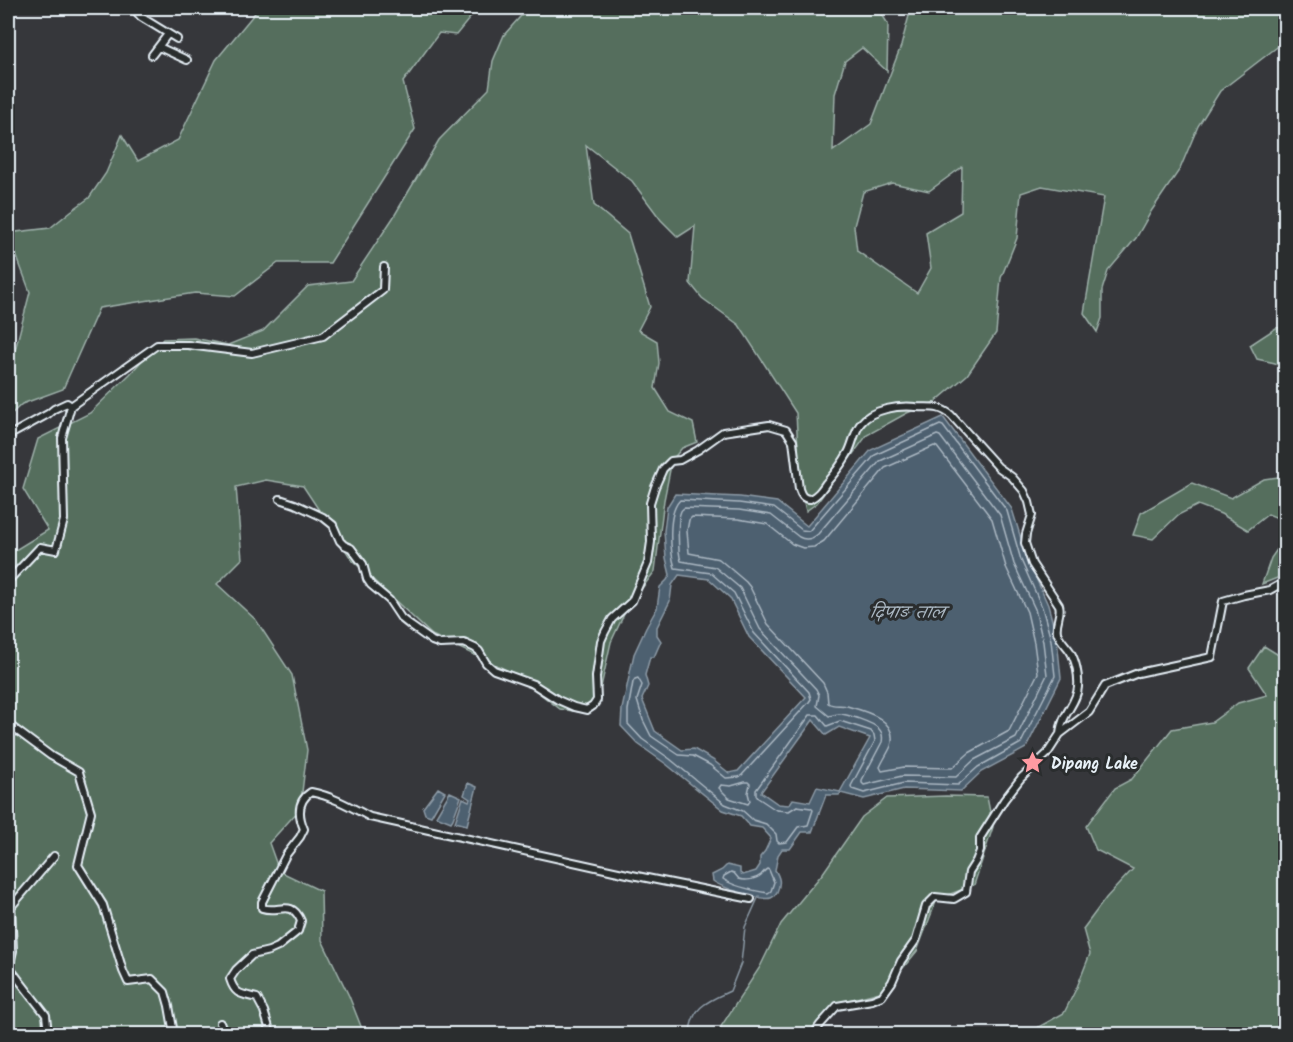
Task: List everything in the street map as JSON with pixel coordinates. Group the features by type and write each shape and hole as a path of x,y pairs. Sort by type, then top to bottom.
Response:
{"street":[{"path":"133,8 141,17 177,39"},
{"path":"152,55 168,34"},
{"path":"159,46 187,60"},
{"path":"8,581 40,547 56,550 64,520 62,438 71,406 158,345 188,345 252,353 323,336 383,290 384,267"},
{"path":"8,436 48,414 54,408 68,403 71,406"},
{"path":"280,499 296,504 333,525 340,541 351,548 363,564 371,585 389,600 401,618 411,626 440,644 464,643 475,648 494,670 533,684 558,700 587,710 594,706 597,700 596,677 601,641 612,619 632,601 648,563 651,542 650,502 663,468 671,461 680,460 698,450 723,432 769,424 779,426 786,430 793,441 799,489 804,498 810,499 818,494 841,464 849,452 861,423 867,417 879,410 909,406 942,408 951,414 998,467 1018,483 1029,502 1032,515 1025,543 1032,564 1059,605 1061,610 1057,633 1070,652 1077,671 1079,689 1062,721 1060,734"},
{"path":"814,1035 837,1006 882,996 916,940 926,906 934,897 954,899 966,892 969,872 980,851 980,838 1009,792 1047,754 1060,734 1089,712 1106,686 1138,673 1212,657 1223,601 1270,590 1286,581"},
{"path":"8,724 51,756 79,772 91,812 78,865 103,905 128,982 152,979 165,992 174,1035"},
{"path":"272,1035 257,998 241,994 233,989 230,979 252,955 278,947 298,931 301,921 298,914 291,909 281,907 268,910 262,908 262,902 286,855 304,829 299,817 300,808 304,796 311,792 321,794 370,816 632,875 751,899"},
{"path":"48,1035 46,1015 9,968 13,951 9,907 54,855"},
{"path":"220,1023 225,1035"}],"green space":[{"path":"259,8 478,8 456,35 439,33 403,82 415,129 330,263 278,263 235,296 195,293 99,308 63,389 22,404 8,417 8,361 13,358 30,292 8,233 50,228 89,198 106,173 122,135 138,161 178,140 216,60"},
{"path":"528,8 878,8 888,24 887,71 862,48 845,61 835,94 833,151 871,124 901,46 911,8 1285,8 1285,41 1220,91 1198,126 1180,169 1136,238 1108,271 1102,290 1102,318 1097,332 1084,313 1104,197 1042,186 1021,193 1017,238 1001,278 996,333 967,375 935,402 907,413 867,435 817,503 806,511 800,486 796,413 739,325 702,298 690,283 695,226 678,237 661,220 632,181 586,145 594,205 628,234 650,307 638,330 657,341 659,363 655,388 670,412 693,423 697,442 682,448 672,460 664,500 655,571 627,608 611,642 601,687 587,713 560,709 513,673 432,635 352,560 303,486 266,480 236,487 242,559 217,584 256,620 292,675 307,750 300,809 269,843 279,871 321,891 322,940 349,996 364,1034 8,1034 8,550 17,549 48,530 23,489 38,439 90,413 163,339 194,338 228,345 263,331 308,286 351,281 393,218 439,140 489,89 493,61 504,35","holes":["962,167 961,212 926,233 931,268 917,293 857,251 854,226 863,192 892,183 929,191"]},
{"path":"1285,327 1285,368 1257,359 1250,345 1276,328"},
{"path":"1285,476 1285,521 1268,514 1248,530 1221,514 1198,505 1178,515 1153,539 1133,535 1141,513 1192,483 1231,498 1264,479"},
{"path":"1285,538 1285,575 1262,584 1271,558"},
{"path":"1264,646 1285,659 1285,1034 1038,1034 1037,1028 1064,1013 1077,987 1090,954 1083,929 1106,898 1133,869 1096,850 1086,826 1115,788 1132,779 1172,729 1212,722 1238,703 1267,695 1249,668"},
{"path":"987,797 993,827 974,885 937,899 917,951 884,991 837,1003 815,1034 722,1034 720,1028 760,967 781,924 823,873 862,817 887,798"}],"water":[{"name":"दिपाङ ताल","path":"943,417 1012,509 1027,558 1048,605 1057,639 1061,678 1026,748 981,772 961,791 904,789 864,799 841,793 826,795 812,832 802,832 790,849 782,849 778,855 775,870 779,883 775,895 771,898 751,896 717,884 713,881 712,875 727,865 740,868 740,873 743,875 756,871 760,865 760,857 771,838 762,828 750,826 741,816 723,810 638,744 621,726 622,709 634,654 657,608 660,587 670,575 664,531 667,507 675,494 740,497 777,502 807,526 871,450","holes":["679,575 709,579 730,598 749,637 806,697 738,771 729,773 694,749 682,750 655,731 642,699 648,686 645,675 650,657 654,657 661,641 657,635 657,627 670,601 672,585","813,720 826,735 839,727 870,738 840,792 817,787 810,802 793,799 789,805 778,804 761,792"]},
{"path":"468,783 477,787 467,825 455,822 463,798 469,801 470,799 464,795"},
{"path":"438,788 445,792 431,816 425,814 423,808"},
{"path":"450,792 461,797 451,822 436,816"}],"waterway":[{"path":"690,1034 697,1011 708,1002 730,991 741,963 745,927 759,896"}],"place":[{"name":"Dipang Lake","path":"1033,763"}]}
